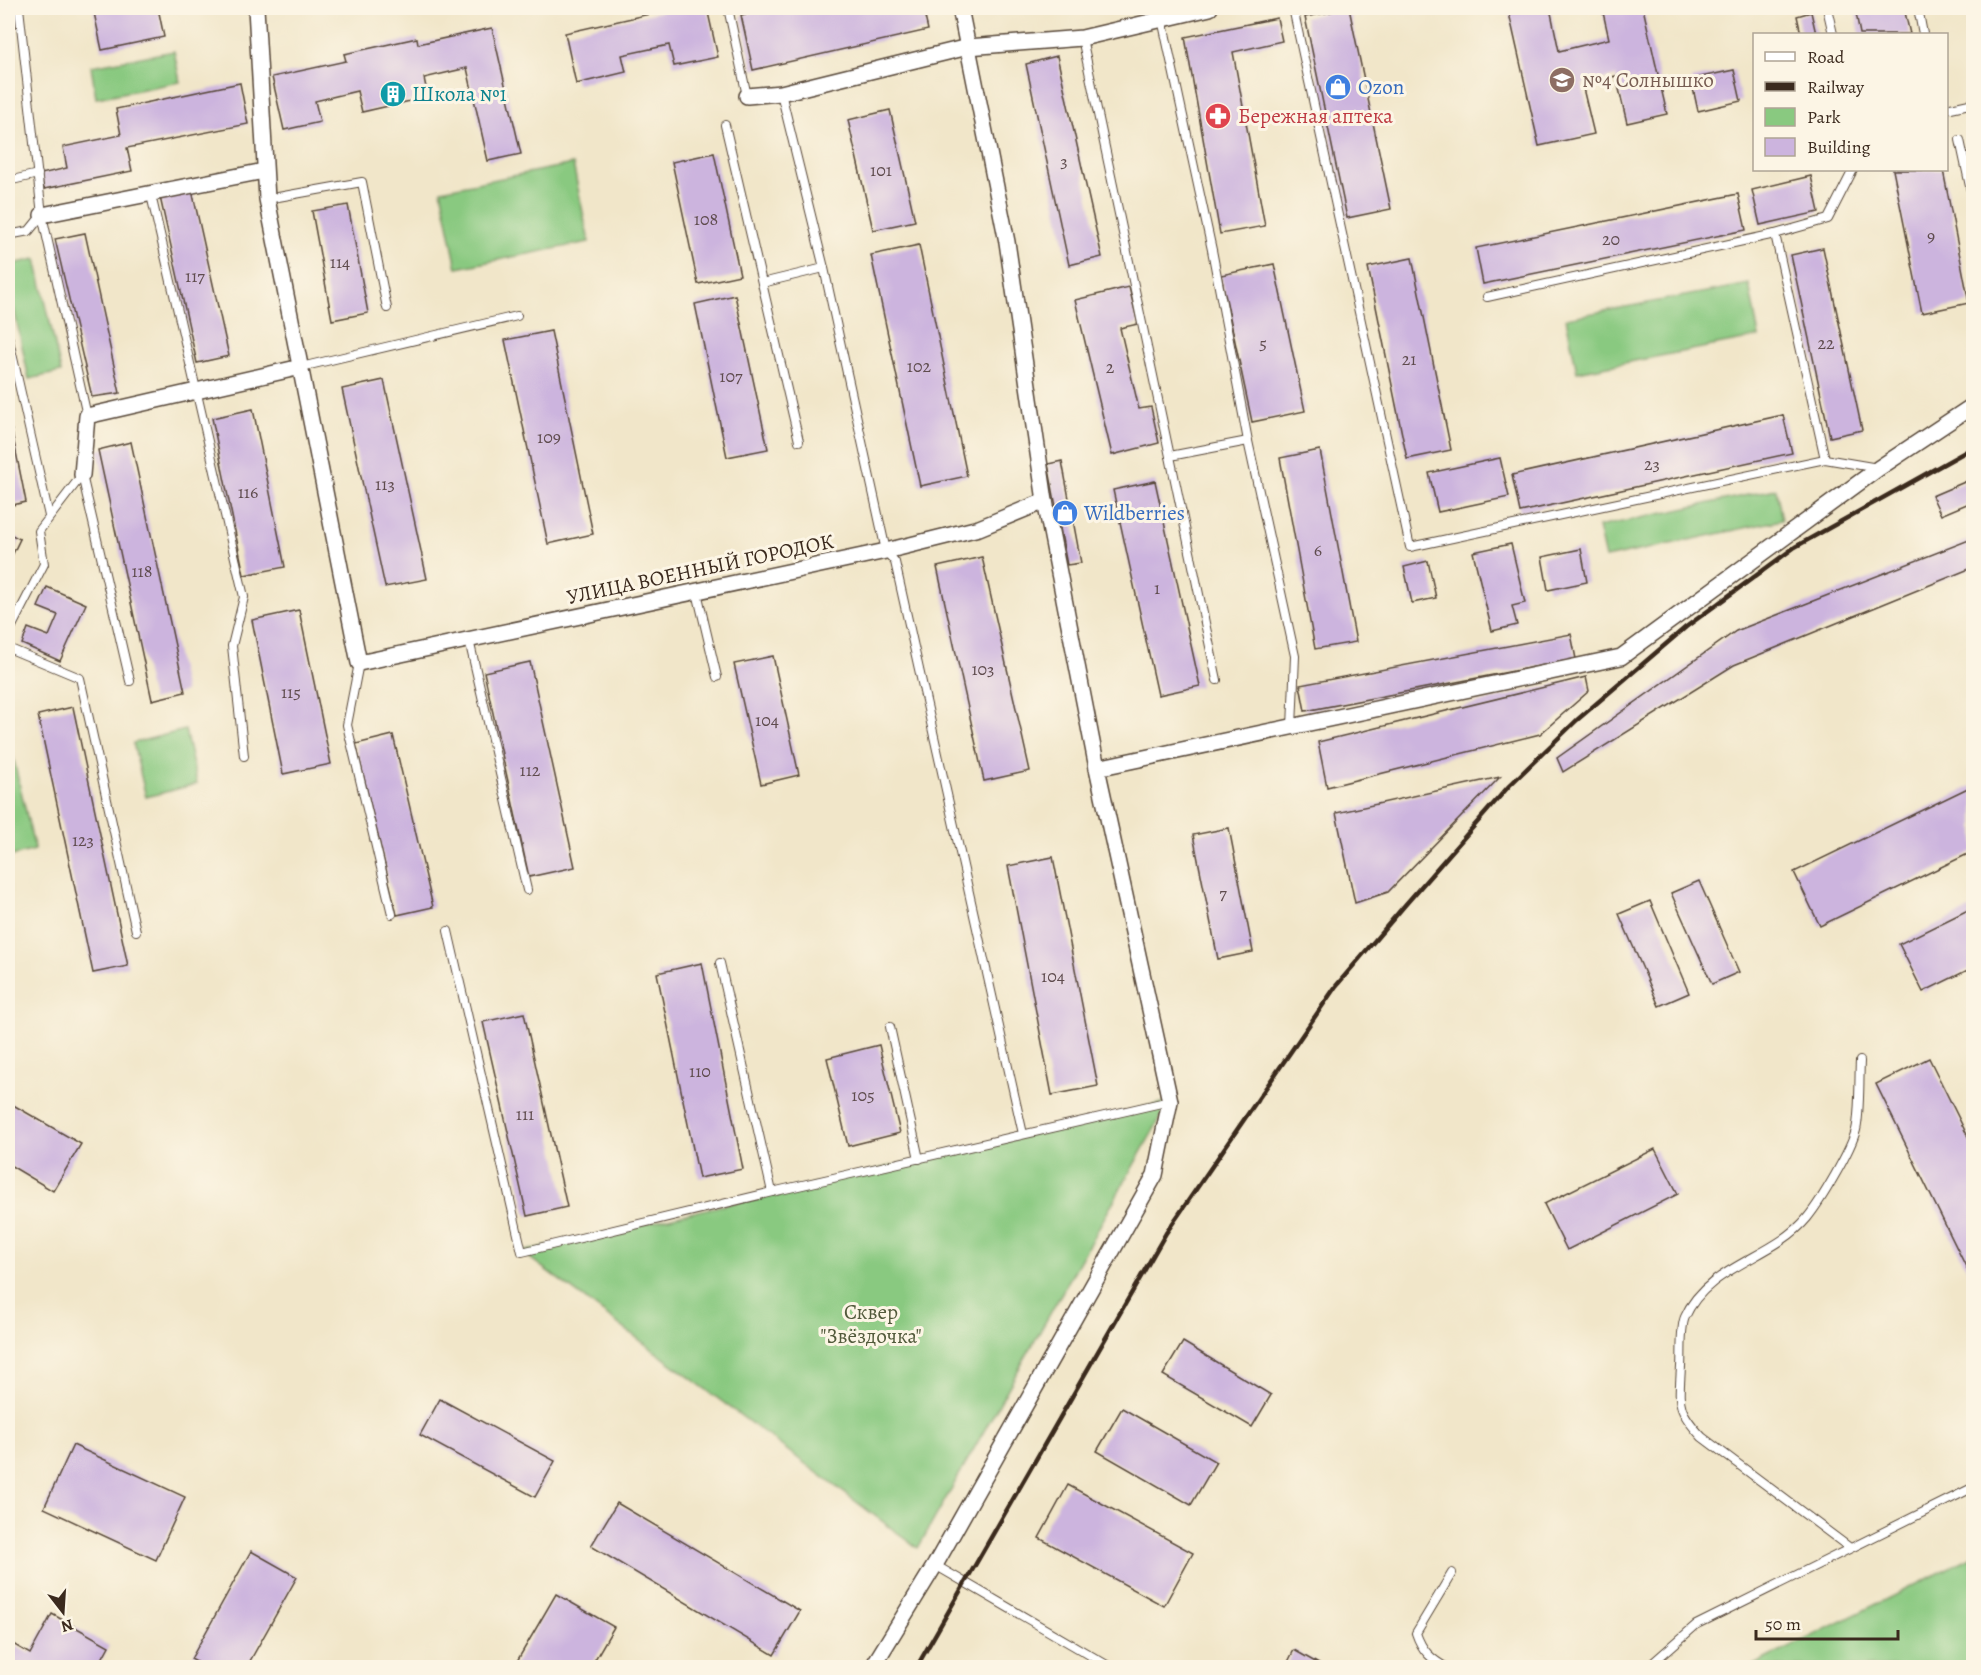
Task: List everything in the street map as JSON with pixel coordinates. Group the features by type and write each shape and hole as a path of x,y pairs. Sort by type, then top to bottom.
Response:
{"street":[{"path":"256,8 267,199 359,663"},
{"path":"872,1668 935,1565 1155,1175 1170,1101 1098,768 1045,501 1007,242 960,8"},
{"path":"747,96 782,93 968,47 1082,38 1171,14 1210,8"},
{"path":"42,215 264,171"},
{"path":"82,475 87,417 301,367"},
{"path":"1098,768 1621,657 1879,468 1974,405"},
{"name":"УЛИЦА ВОЕННЫЙ ГОРОДОК","path":"359,663 886,550 979,528 1045,501"}],"lane":[{"path":"19,8 42,215 87,417"},
{"path":"728,8 747,96"},
{"path":"1293,8 1410,547 1825,459 1879,468"},
{"path":"1827,8 1833,33"},
{"path":"1918,8 1923,33"},
{"path":"1171,14 1248,441 1295,656 1292,727"},
{"path":"1082,38 1217,680"},
{"path":"782,93 824,268 886,550 895,562 1023,1134"},
{"path":"1948,109 1974,103"},
{"path":"724,125 799,441"},
{"path":"1960,140 1974,205"},
{"path":"1487,297 1775,234 1828,219 1852,171"},
{"path":"8,181 38,174"},
{"path":"267,199 362,182 387,309"},
{"path":"151,195 244,597 232,646 244,756"},
{"path":"8,235 29,231 42,215"},
{"path":"1775,234 1825,459"},
{"path":"762,283 824,268"},
{"path":"301,367 517,316"},
{"path":"8,336 49,516"},
{"path":"1170,456 1248,441"},
{"path":"8,634 44,564 39,531 82,475"},
{"path":"82,475 130,681"},
{"path":"697,592 717,677"},
{"path":"469,640 527,890"},
{"path":"8,648 80,678 136,931"},
{"path":"359,663 347,724 392,914"},
{"path":"448,931 522,1252 1170,1101"},
{"path":"720,963 772,1192"},
{"path":"890,1027 919,1159"},
{"path":"1850,1548 1702,1437 1685,1419 1679,1400 1684,1318 1696,1299 1712,1282 1787,1238 1808,1217 1838,1168 1856,1129 1860,1061"},
{"path":"1647,1668 1696,1625 1974,1487"},
{"path":"935,1565 1112,1668"},
{"path":"1447,1668 1431,1659 1420,1645 1416,1633 1452,1573"}],"green space":[{"path":"174,51 180,82 96,98 91,66"},
{"path":"573,164 589,242 457,268 441,190"},
{"path":"36,259 61,372 29,379 8,281 8,265"},
{"path":"1749,284 1759,337 1577,372 1566,318"},
{"path":"1776,489 1782,520 1605,558 1598,527"},
{"path":"185,730 197,784 146,797 133,743"},
{"path":"12,753 35,850 8,857 8,754"},
{"name":"Сквер \"Звёздочка\"","path":"1170,1101 918,1548 522,1252"},
{"path":"1973,1556 1973,1667 1750,1667"}],"building":[{"path":"93,8 158,8 164,37 102,50"},
{"path":"676,8 707,8 718,57 674,66 669,45 622,55 626,72 576,84 565,33"},
{"path":"775,8 923,8 928,30 753,70 741,15"},
{"path":"1349,8 1391,209 1347,218 1305,17"},
{"name":"№4 Солнышко","path":"1532,8 1550,8 1559,51 1609,39 1602,8 1643,8 1667,114 1627,123 1616,76 1582,84 1594,134 1539,146 1509,13"},
{"path":"1855,8 1904,8 1910,33 1860,33"},
{"path":"1811,12 1816,33 1801,33 1797,16"},
{"path":"1277,18 1282,41 1233,52 1265,226 1220,234 1185,37"},
{"name":"Школа №1","path":"492,28 521,154 488,161 467,68 424,78 428,97 362,112 357,91 315,101 320,122 284,130 272,77 346,61 344,54 417,38 418,44"},
{"path":"1057,56 1102,257 1069,265 1026,64"},
{"path":"1734,70 1741,101 1698,111 1691,79"},
{"path":"240,83 248,124 127,148 132,171 44,189 41,174 67,168 63,147 121,135 116,109"},
{"path":"890,110 915,221 873,230 848,120"},
{"path":"714,153 740,275 698,284 672,162"},
{"path":"1893,171 1943,171 1969,303 1922,313"},
{"path":"1811,176 1819,212 1760,225 1752,190"},
{"path":"192,190 229,356 197,363 160,197"},
{"path":"1738,194 1746,230 1483,284 1476,248"},
{"path":"348,205 368,313 332,320 312,211"},
{"path":"85,233 120,393 92,397 55,239"},
{"path":"919,245 967,476 920,486 871,255"},
{"path":"1823,248 1862,430 1830,437 1791,255"},
{"path":"1412,258 1451,450 1407,459 1368,267"},
{"path":"1274,264 1305,411 1252,422 1221,275"},
{"path":"1129,287 1138,324 1120,328 1139,409 1151,407 1159,443 1112,455 1075,300"},
{"path":"735,295 768,449 727,457 695,304"},
{"path":"551,331 593,534 548,544 505,340"},
{"path":"384,380 427,579 385,587 342,389"},
{"path":"253,409 285,567 244,575 212,418"},
{"path":"1783,415 1792,453 1520,512 1512,475"},
{"path":"8,417 26,502 8,506"},
{"path":"131,442 185,692 152,700 98,450"},
{"path":"1320,450 1356,642 1315,649 1280,458"},
{"path":"1500,458 1509,497 1438,512 1429,473"},
{"name":"Wildberries","path":"1062,461 1081,563 1067,565 1048,464"},
{"path":"1974,478 1974,501 1941,515 1932,496"},
{"path":"1155,481 1200,686 1158,695 1113,490"},
{"path":"8,533 20,539 8,564"},
{"path":"1974,538 1974,567 1734,665 1563,772 1557,758 1736,631"},
{"path":"1511,544 1525,603 1512,606 1517,625 1492,631 1473,552"},
{"path":"1581,549 1587,582 1548,590 1542,557"},
{"path":"982,557 1030,771 984,781 937,567"},
{"path":"1428,561 1436,598 1412,603 1404,567"},
{"path":"47,587 86,604 60,661 22,644 28,628 49,636 58,615 38,607"},
{"path":"299,610 331,764 283,774 252,620"},
{"path":"1571,634 1576,659 1305,711 1300,685"},
{"path":"773,656 799,775 761,784 734,664"},
{"path":"530,662 575,867 529,877 484,672"},
{"path":"1586,677 1589,691 1540,734 1327,787 1318,742"},
{"path":"73,707 128,966 93,973 38,715"},
{"path":"393,735 433,907 397,915 356,744"},
{"path":"1500,777 1388,892 1355,903 1336,813"},
{"path":"1974,785 1974,851 1820,926 1794,872"},
{"path":"1229,828 1253,952 1218,959 1193,835"},
{"path":"1053,857 1098,1086 1052,1095 1008,866"},
{"path":"1699,881 1739,972 1712,984 1671,893"},
{"path":"1650,901 1689,993 1659,1006 1619,914"},
{"path":"1974,907 1974,967 1923,992 1899,944"},
{"path":"702,963 743,1169 699,1178 657,973"},
{"path":"524,1013 567,1207 527,1216 483,1022"},
{"path":"879,1045 900,1133 848,1146 827,1058"},
{"path":"1929,1058 1974,1149 1974,1283 1876,1084"},
{"path":"8,1102 81,1144 53,1191 8,1164"},
{"path":"1655,1149 1678,1194 1567,1250 1544,1204"},
{"path":"1183,1342 1271,1395 1252,1427 1163,1375"},
{"path":"440,1399 555,1461 535,1497 420,1435"},
{"path":"1122,1408 1216,1462 1191,1505 1097,1451"},
{"path":"73,1445 185,1497 156,1560 44,1508"},
{"path":"1068,1485 1193,1553 1164,1606 1039,1538"},
{"path":"617,1503 800,1611 774,1655 591,1546"},
{"path":"251,1551 297,1577 246,1668 207,1668 191,1659"},
{"path":"556,1594 614,1627 590,1668 513,1668"},
{"path":"52,1614 109,1646 97,1668 8,1668 8,1641 30,1654"},
{"path":"1294,1650 1326,1668 1285,1668"}],"railway":[{"path":"916,1668 1166,1233 1336,986 1405,905 1509,786 1577,720 1686,627 1795,547 1974,447"}],"place":[{"name":"№4 Солнышко","path":"1562,80"},
{"name":"Ozon","path":"1338,87"},
{"name":"Школа №1","path":"393,94"},
{"name":"Бережная аптека","path":"1218,116"},
{"name":"Wildberries","path":"1065,513"}]}
